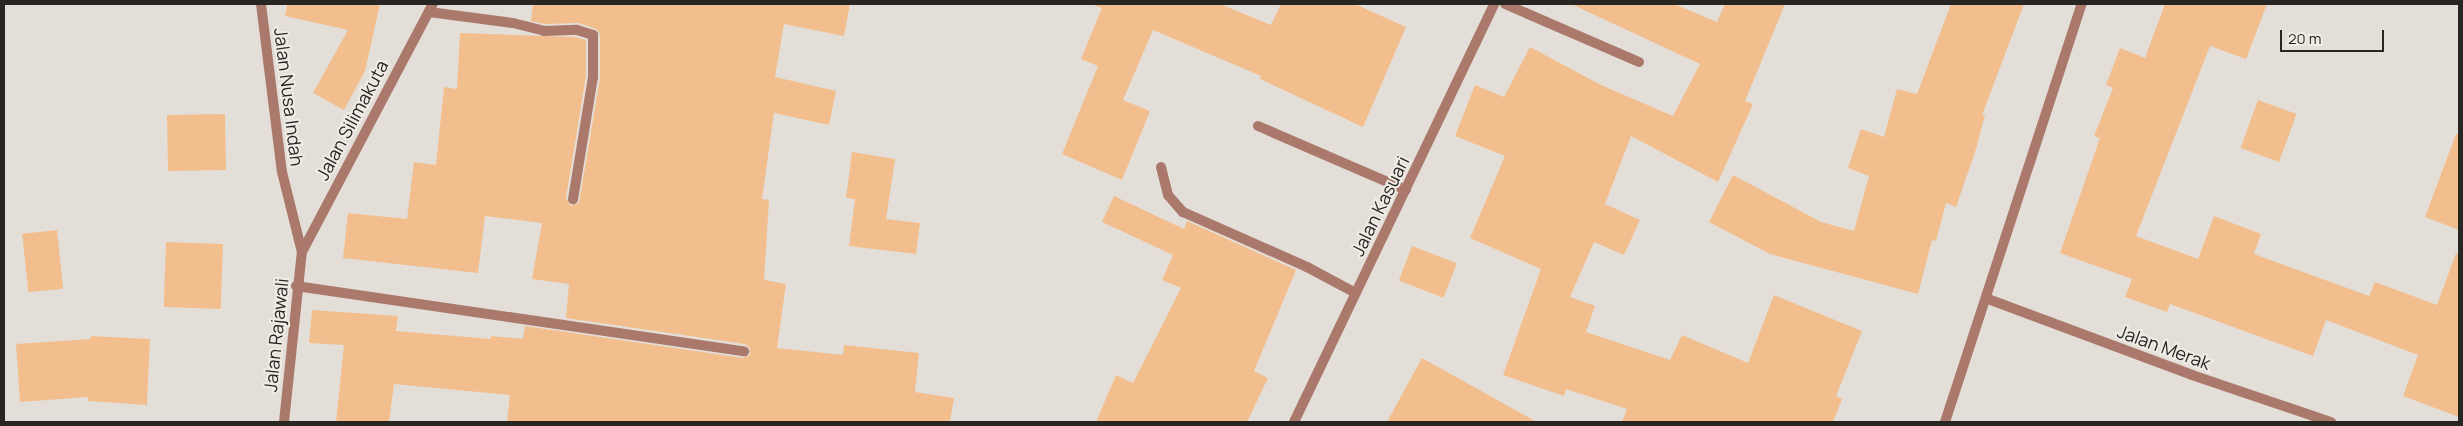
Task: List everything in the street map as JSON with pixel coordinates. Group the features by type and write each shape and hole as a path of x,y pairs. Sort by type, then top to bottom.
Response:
{"street":[{"name":"Jalan Nusa Indah","path":"261,4 282,172 302,252"},
{"name":"Jalan Kasuari","path":"1294,422 1494,4"},
{"path":"1505,4 1639,62"},
{"path":"1944,422 1988,299 2082,4"},
{"name":"Jalan Silimakuta","path":"302,252 431,8"},
{"path":"431,8 513,23 544,31 577,30 593,35 593,77 573,199"},
{"path":"1258,126 1406,190"},
{"path":"1161,167 1168,195 1183,212 1307,267 1356,293"},
{"name":"Jalan Rajawali","path":"284,422 296,286 302,252"},
{"path":"296,286 605,333 744,351"},
{"name":"Jalan Merak","path":"1988,299 2192,375 2331,422"}],"building":[{"path":"287,4 380,4 365,71 344,110 313,93 348,30 285,16"},
{"path":"533,4 850,4 844,36 784,24 775,77 836,91 829,125 774,113 762,199 769,200 764,280 786,284 777,348 843,355 844,345 919,353 915,392 954,398 950,422 507,422 510,395 394,384 389,422 336,422 344,345 309,343 312,310 398,316 396,331 491,339 491,336 523,339 525,326 743,358 750,355 750,348 745,344 566,318 569,284 532,279 542,223 485,216 478,273 343,258 348,213 407,219 414,162 436,165 444,87 457,89 460,33 576,37 586,40 586,76 566,198 571,206 579,203 600,78 600,34 596,29 579,23 545,24 531,21"},
{"path":"1091,4 1220,4 1271,25 1281,4 1355,4 1406,27 1363,127 1260,79 1261,76 1153,30 1123,100 1150,111 1122,180 1062,154 1098,66 1081,59 1102,8"},
{"path":"1571,4 1674,4 1717,22 1725,4 1785,4 1745,101 1753,104 1718,182 1631,136 1605,204 1640,220 1624,255 1594,242 1570,297 1595,306 1586,332 1670,360 1682,335 1748,363 1774,295 1862,331 1836,396 1842,399 1833,422 1622,422 1627,409 1566,389 1564,396 1503,375 1541,269 1470,238 1505,156 1455,136 1475,85 1504,97 1530,47 1601,85 1673,116 1700,64"},
{"path":"1951,4 2024,4 1982,115 1985,115 1976,149 1956,207 1946,203 1936,241 1932,240 1918,294 1770,254 1709,222 1733,175 1821,222 1854,231 1869,176 1848,168 1861,129 1884,137 1897,89 1917,94"},
{"path":"2165,4 2267,4 2246,59 2210,46 2136,236 2198,259 2214,216 2261,234 2254,254 2369,296 2375,282 2437,305 2456,253 2459,254 2459,417 2403,396 2418,355 2326,320 2313,356 2170,304 2167,312 2125,297 2132,279 2060,253 2100,138 2094,136 2113,88 2106,85 2120,48 2145,58"},
{"path":"2258,100 2297,114 2279,162 2241,148"},
{"path":"225,114 226,170 168,171 167,115"},
{"path":"2456,134 2459,134 2459,230 2425,217"},
{"path":"852,152 895,159 886,219 920,223 916,254 849,246 855,199 846,198"},
{"path":"1114,196 1184,229 1187,221 1296,270 1254,371 1268,378 1247,422 1096,422 1116,375 1133,383 1181,288 1162,280 1173,255 1102,222"},
{"path":"57,230 63,289 28,292 22,234"},
{"path":"166,242 223,244 221,309 164,307"},
{"path":"1412,246 1457,263 1444,298 1399,281"},
{"path":"91,336 150,339 147,405 88,401 88,397 20,402 16,344 91,339"},
{"path":"1422,358 1537,422 1387,422"}]}
